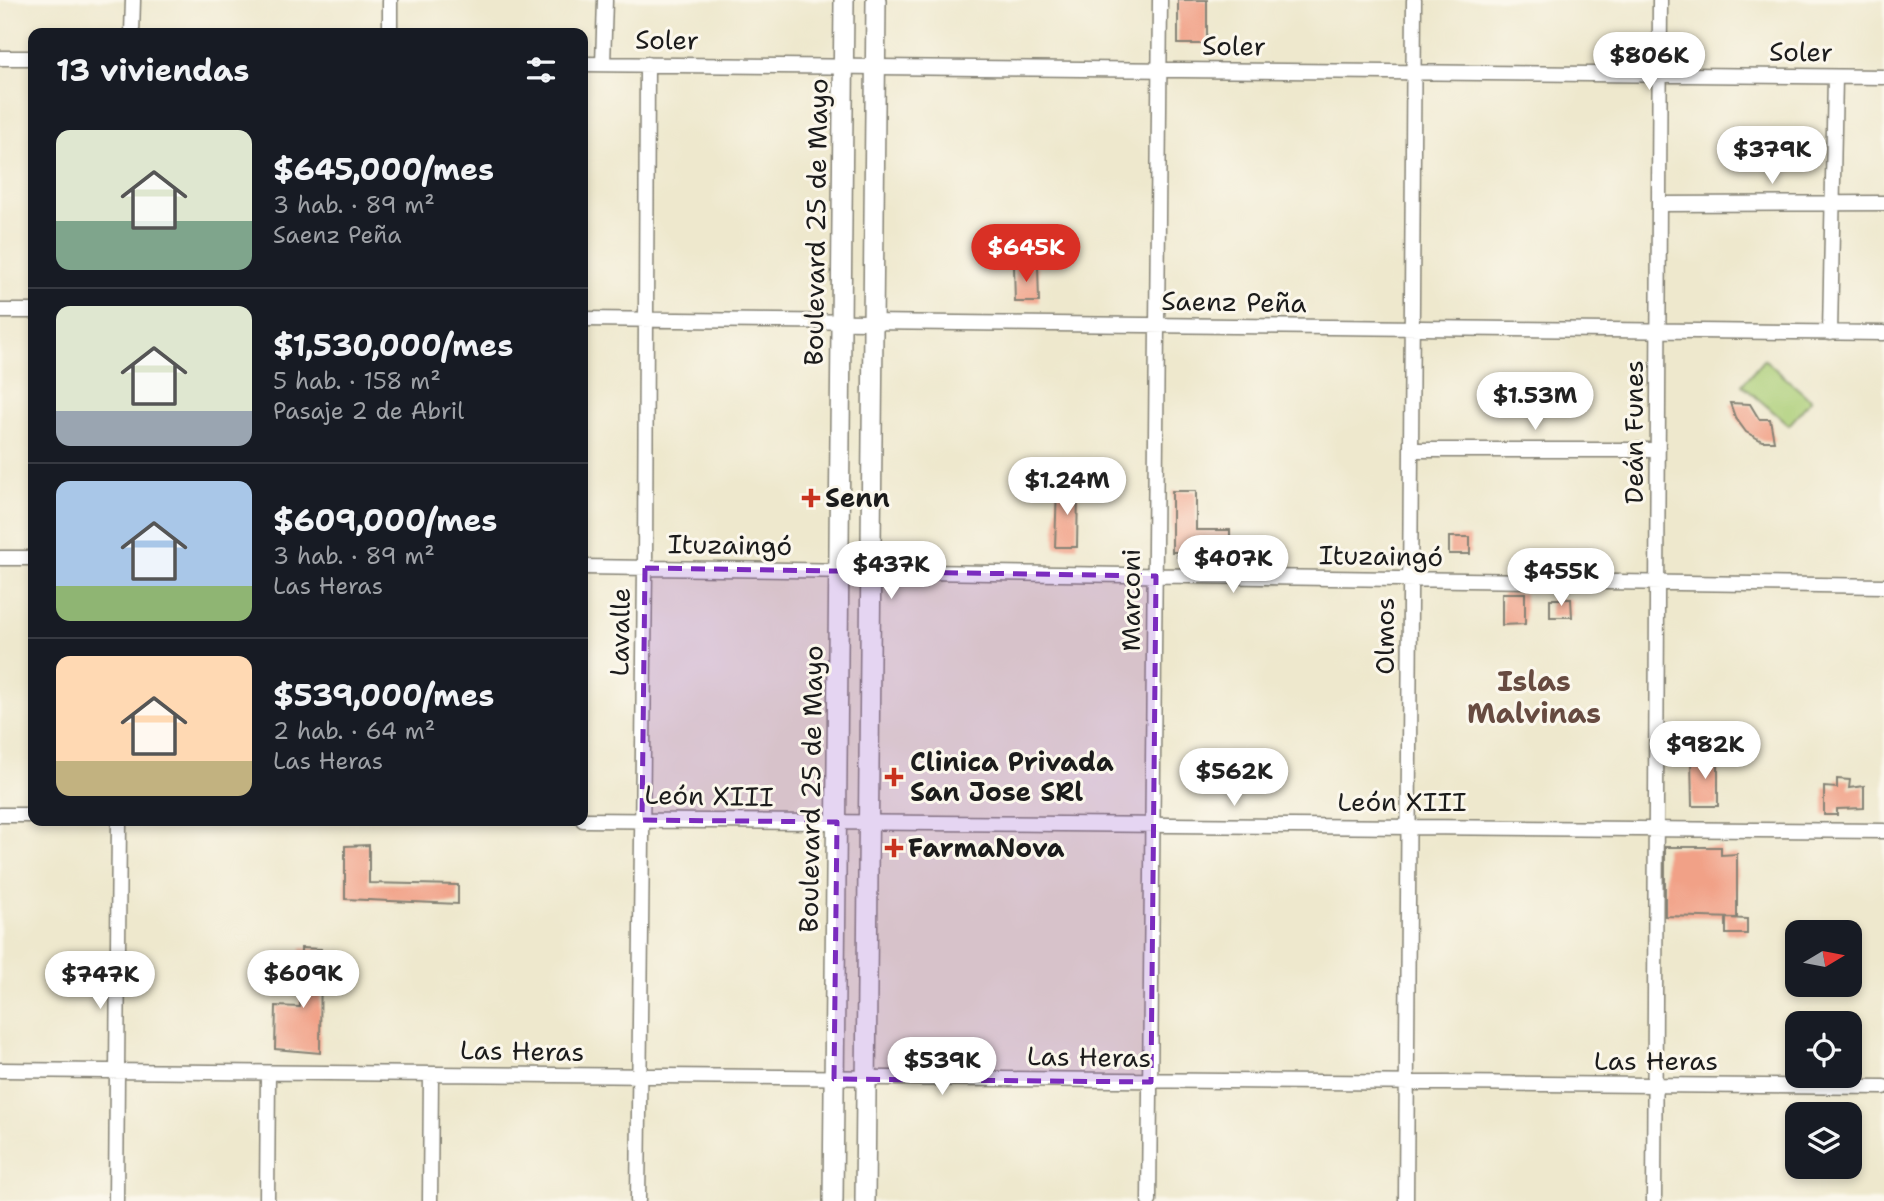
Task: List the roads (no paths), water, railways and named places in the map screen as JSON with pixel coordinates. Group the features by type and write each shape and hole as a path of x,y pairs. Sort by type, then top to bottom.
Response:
{"street":[{"path":"132,28 133,0"},
{"path":"390,0 390,28"},
{"path":"603,64 605,0"},
{"name":"Boulevard 25 de Mayo","path":"833,1201 844,0"},
{"path":"865,1201 876,0"},
{"name":"Marconi","path":"1149,1201 1160,0"},
{"name":"Olmos","path":"1406,1201 1414,0"},
{"name":"Deán Funes","path":"1654,1201 1660,0"},
{"path":"0,58 28,58"},
{"name":"Soler","path":"588,64 1884,78"},
{"name":"Lavalle","path":"638,1201 647,64"},
{"path":"1830,333 1835,77"},
{"path":"1659,204 1884,203"},
{"path":"0,311 28,311"},
{"name":"Saenz Peña","path":"588,319 1884,333"},
{"path":"1411,450 1658,450"},
{"path":"0,558 28,558"},
{"name":"Ituzaingó","path":"588,567 1884,586"},
{"path":"0,815 28,815"},
{"name":"León XIII","path":"588,820 1884,831"},
{"path":"116,1201 118,826"},
{"name":"Las Heras","path":"0,1070 1884,1087"},
{"path":"267,1201 268,1074"},
{"path":"430,1201 431,1075"}],"place":[{"name":"Senn","path":"811,498"},
{"name":"Clinica Privada San Jose SRl","path":"894,777"},
{"name":"FarmaNova","path":"894,848"}],"district":[{"name":"Islas Malvinas","path":"1534,697"}]}
